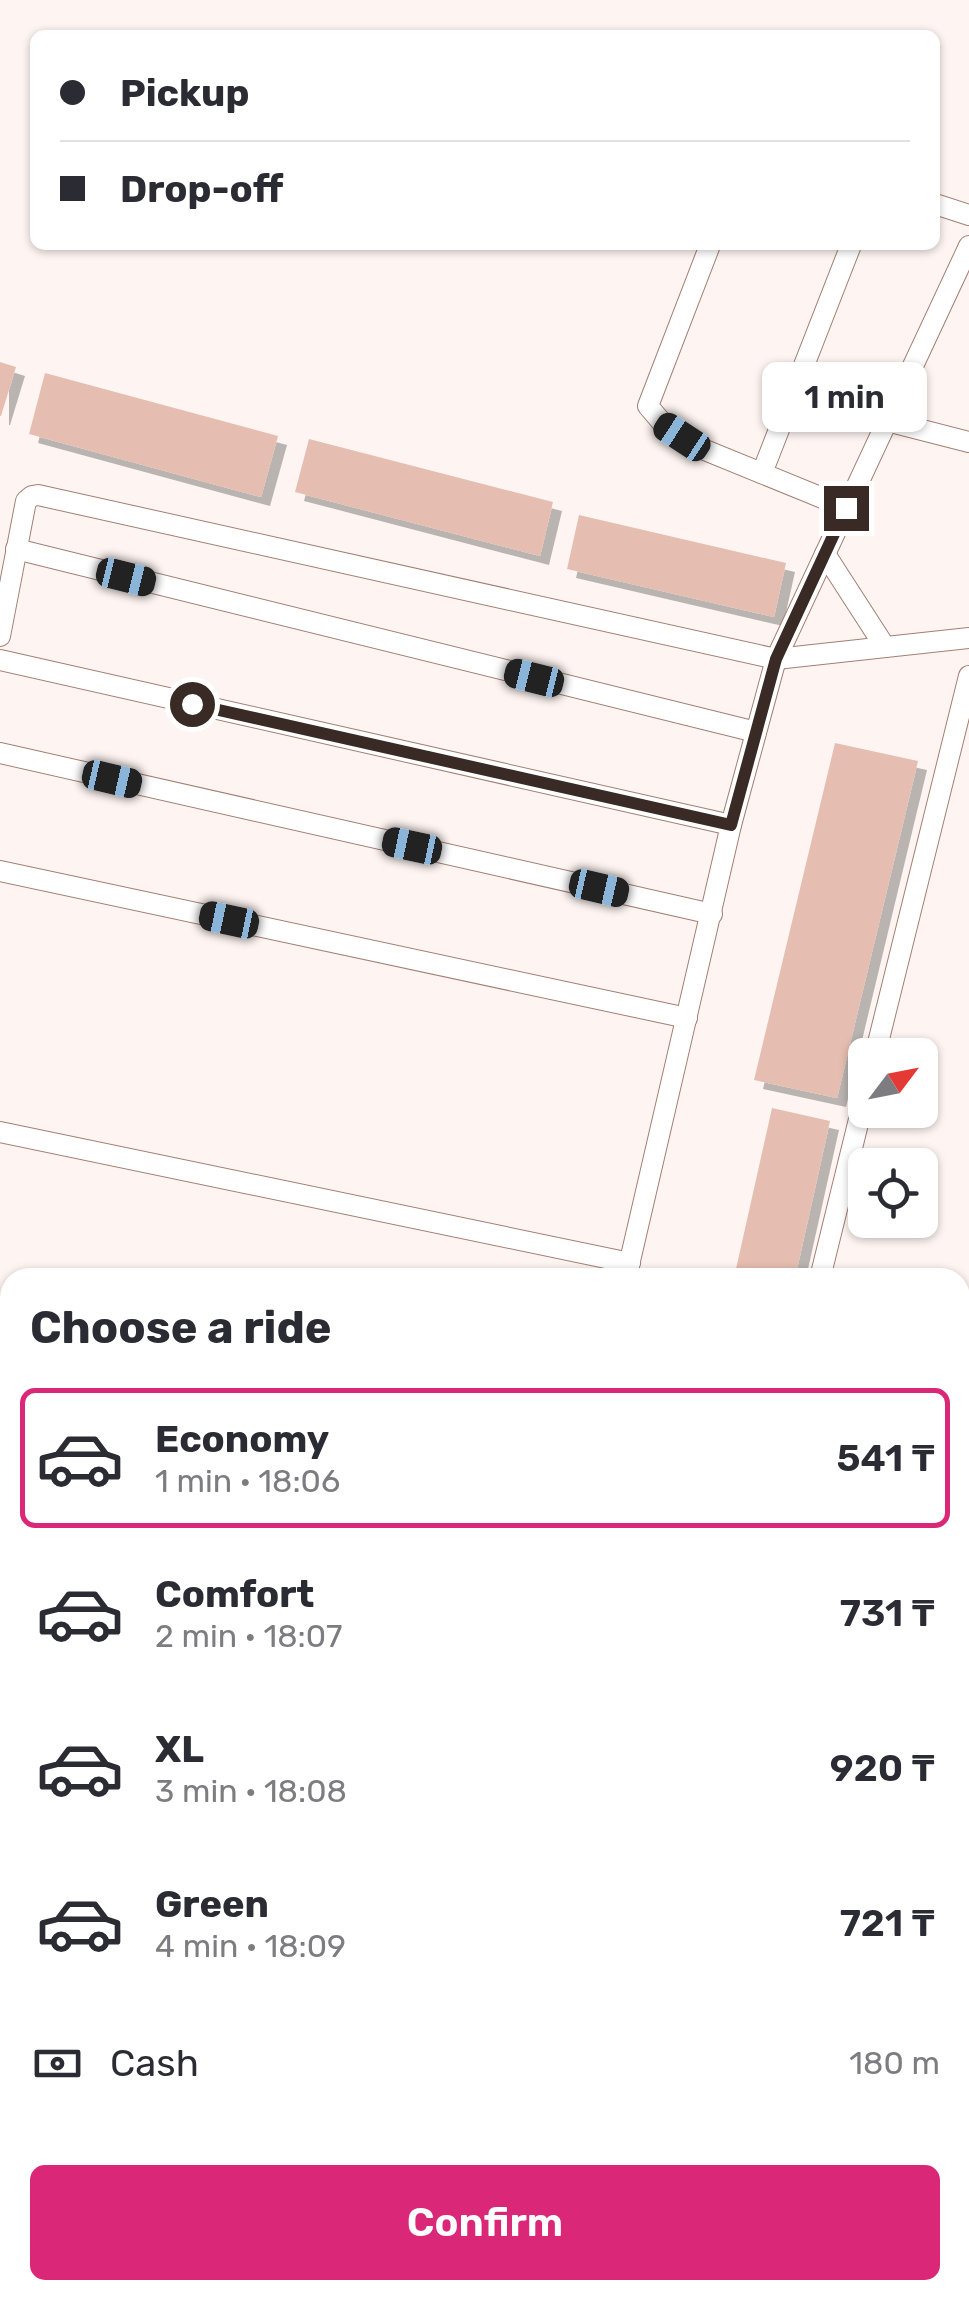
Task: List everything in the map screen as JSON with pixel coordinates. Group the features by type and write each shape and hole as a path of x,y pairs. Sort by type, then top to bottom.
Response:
{"lane":[{"path":"940,206 969,216"},
{"path":"628,1268 731,825 776,659 969,246"},
{"path":"708,250 648,406 665,426 700,448 846,508"},
{"path":"762,473 849,250"},
{"path":"887,421 969,442"},
{"path":"0,636 26,501 38,495 776,659 969,638"},
{"path":"16,550 756,732"},
{"path":"825,554 884,647"},
{"path":"0,660 731,825"},
{"path":"879,1038 969,676"},
{"path":"0,754 712,914"},
{"path":"0,872 687,1018"},
{"path":"822,1268 857,1128"},
{"path":"0,1132 619,1268"}],"building":[{"path":"0,362 16,367 1,416 0,416"},
{"path":"45,373 278,436 261,497 29,434"},
{"path":"309,439 553,502 540,556 295,492"},
{"path":"579,515 786,563 774,617 567,569"},
{"path":"835,743 918,761 851,1038 848,1038 837,1098 754,1080"},
{"path":"772,1108 830,1121 797,1268 736,1268"}],"route":[{"path":"192,704 731,825 776,659 846,508"}]}
